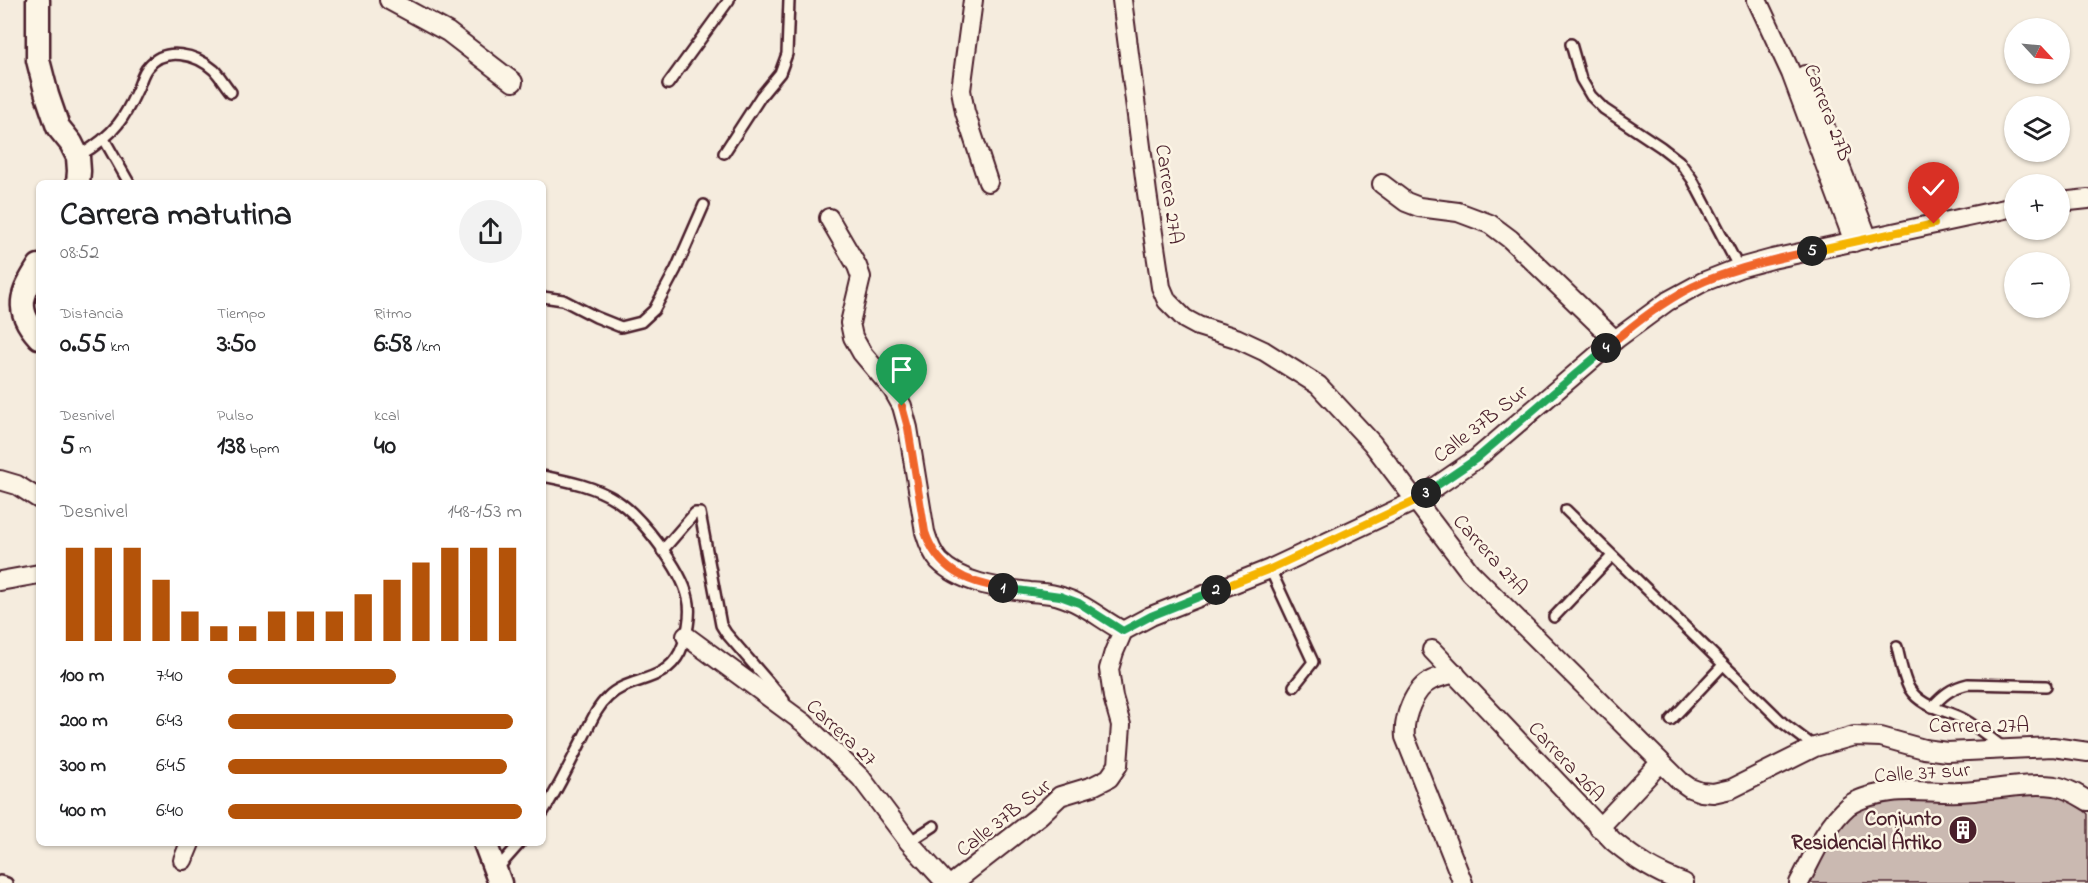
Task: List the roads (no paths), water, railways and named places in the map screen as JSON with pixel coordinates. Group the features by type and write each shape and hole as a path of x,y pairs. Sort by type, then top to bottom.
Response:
{"street":[{"path":"38,0 38,60 58,127 71,143 78,157 78,180"},
{"path":"389,0 448,32 513,82"},
{"path":"973,0 962,90 965,112 988,182"},
{"name":"Carrera 27A","path":"1122,0 1153,234 1161,287 1167,301 1185,319 1264,351 1318,386 1372,443 1470,572 1560,659 1660,763 1690,788 1713,793 1731,789 1815,747 1854,736 1881,737 1924,749 1947,752 2053,747 2088,752"},
{"name":"Carrera 27B","path":"1757,0 1797,70"},
{"name":"Carrera 27B","path":"1770,0 1861,240"},
{"path":"1382,184 1406,202 1419,207 1458,212 1490,224 1510,239 1615,340"},
{"path":"2070,201 2088,199"},
{"name":"Calle 37B Sur","path":"953,883 1021,831 1060,796 1093,786 1109,778 1118,765 1121,725 1113,697 1109,669 1123,631 1151,616 1270,569 1415,501 1476,459 1615,340 1668,302 1703,282 1740,268 2004,209"},
{"path":"829,218 861,277 850,323 853,337 862,353 893,390 902,406 908,428 925,532 930,547 940,561 958,574 979,583 1060,596 1079,603 1123,631"},
{"path":"36,271 24,292 22,305 24,317 36,333"},
{"path":"0,480 17,485 36,497"},
{"path":"0,581 36,575"},
{"name":"Carrera 27","path":"686,636 804,723 861,778 909,842 946,883"},
{"name":"Carrera 26A","path":"1432,650 1599,828 1638,862 1684,883"},
{"path":"1455,673 1430,681 1424,686 1406,716 1404,727 1405,737 1463,883"},
{"path":"1599,828 1660,763"},
{"name":"Calle 37 sur","path":"1799,883 1834,822 1849,805 1869,796 1894,792 1959,792 2037,785 2056,786 2088,801"},
{"path":"486,846 497,877"}],"lane":[{"path":"668,84 729,0"},
{"path":"724,153 761,96 780,73 787,54 789,0"},
{"path":"1571,44 1581,79 1591,96 1604,109 1679,161 1692,179 1740,268"},
{"path":"78,157 104,139 117,126 129,108 147,68 159,57 172,54 200,61 214,71 231,92"},
{"path":"104,139 127,180"},
{"path":"546,297 563,300 621,327 641,322 654,310 704,205"},
{"path":"546,477 587,486 616,500 641,520 684,583 689,601 686,636 680,653 660,673 629,685 609,696 595,714 546,806"},
{"path":"1566,510 1783,723 1815,747"},
{"path":"662,551 694,513 700,513 721,625 804,723"},
{"path":"1554,617 1612,556"},
{"path":"1270,569 1313,663 1294,686"},
{"path":"1897,647 1908,687 1918,700 1968,721 2005,748"},
{"path":"1671,720 1723,665"},
{"path":"1932,707 1946,692 1968,684 2046,686"},
{"path":"909,842 934,826"},
{"path":"497,877 518,846"},
{"path":"0,881 8,883"}],"place":[{"name":"Conjunto Residencial Ártiko","path":"1963,830"}]}
